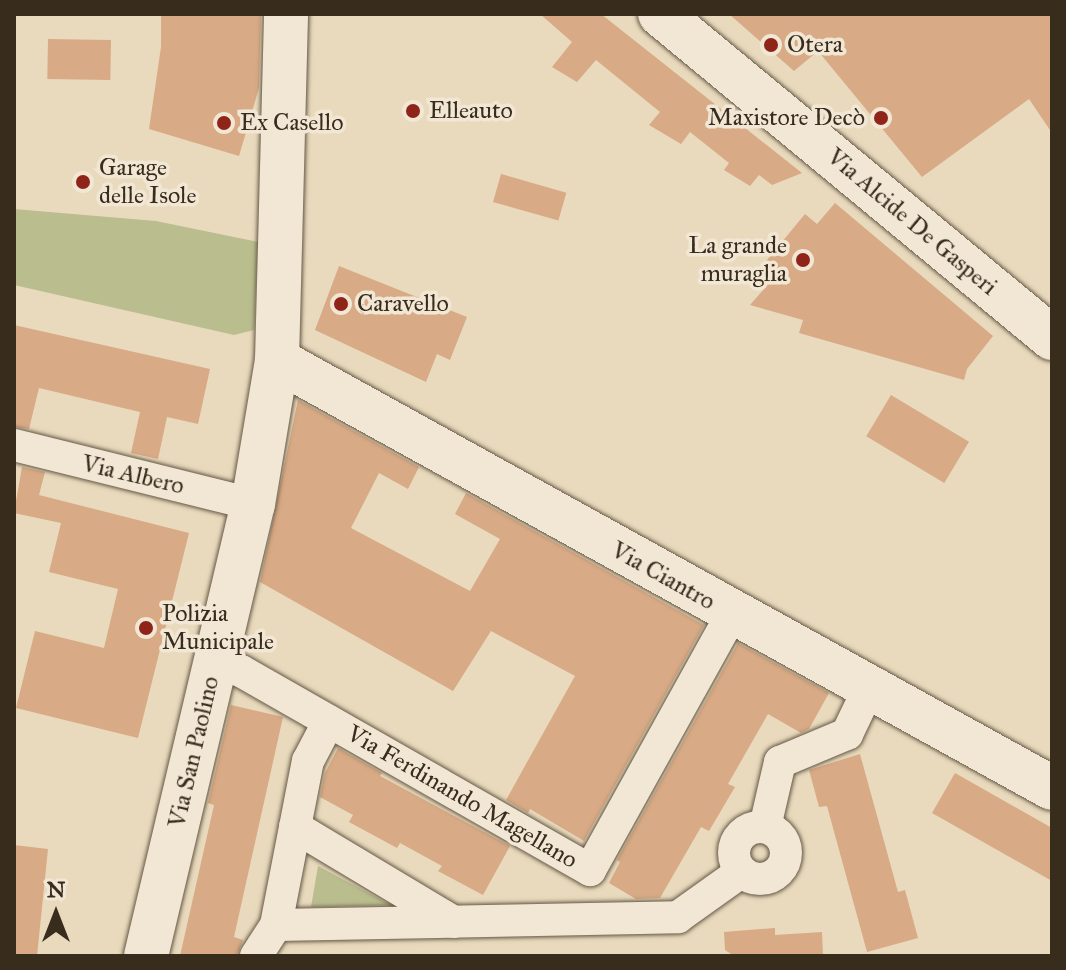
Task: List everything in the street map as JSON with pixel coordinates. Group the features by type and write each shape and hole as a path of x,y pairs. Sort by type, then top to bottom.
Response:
{"street":[{"name":"Via San Paolino","path":"146,956 253,504 277,360 286,14"},
{"name":"Via Alcide De Gasperi","path":"660,14 1052,338"},
{"name":"Via Ciantro","path":"277,360 1052,788"},
{"name":"Via Albero","path":"14,445 253,504"},
{"name":"Via Ferdinando Magellano","path":"215,663 241,671 590,870 732,614"},
{"path":"276,925 678,917 741,872 753,878 767,878 779,871 786,859 785,845 778,833 765,827 780,762 847,734 869,688"},
{"name":"Via Ferdinando Magellano","path":"256,956 276,925 308,761 329,721"},
{"path":"295,827 455,923"}],"green space":[{"path":"14,209 156,221 258,242 254,330 234,335 14,285"},
{"path":"318,866 391,905 311,907"}],"building":[{"path":"161,14 261,14 259,88 239,156 149,129 161,47"},
{"path":"540,14 601,14 802,173 772,185 759,175 750,186 724,170 729,163 690,132 681,144 649,125 660,112 596,60 577,82 552,67 572,42"},
{"path":"729,14 1052,14 1052,133 1029,99 922,177 818,51 794,71"},
{"path":"48,39 111,40 110,80 47,79"},
{"path":"501,174 566,193 558,221 493,202"},
{"path":"835,203 993,336 967,369 964,380 799,333 803,320 750,305 770,282 757,272 805,214 817,224"},
{"path":"339,266 467,317 450,360 437,354 426,382 315,330"},
{"path":"14,325 210,369 198,424 167,417 158,459 131,453 140,412 39,388 29,429 14,427"},
{"path":"891,395 969,442 944,483 866,436"},
{"path":"298,400 419,467 408,489 379,473 351,528 470,591 500,539 455,514 466,493 704,625 584,841 530,809 528,813 506,800 575,676 491,631 453,691 260,582"},
{"path":"22,467 45,472 39,495 189,533 138,738 16,708 35,631 104,648 118,589 49,572 61,523 14,513"},
{"path":"738,643 829,693 809,729 801,733 768,714 728,784 735,787 709,831 701,827 660,898 636,899 609,883 620,862 617,860"},
{"path":"231,705 283,717 234,937 243,940 237,956 180,956 214,805 208,803"},
{"path":"338,748 382,773 380,776 510,846 483,895 438,871 442,866 400,843 397,848 349,822 353,815 320,797 325,773"},
{"path":"860,754 898,892 905,890 918,938 867,952 827,806 819,807 809,770"},
{"path":"955,773 1052,828 1052,881 932,813"},
{"path":"14,845 48,849 37,956 14,956"},
{"path":"775,928 775,935 822,932 823,956 734,956 725,950 724,932"}],"place":[{"name":"Otera","path":"771,45"},
{"name":"Elleauto","path":"413,111"},
{"name":"Maxistore Decò","path":"881,118"},
{"name":"Ex Casello","path":"224,123"},
{"name":"Garage delle Isole","path":"83,182"},
{"name":"La grande muraglia","path":"803,260"},
{"name":"Caravello","path":"341,304"},
{"name":"Polizia Municipale","path":"146,628"}]}
